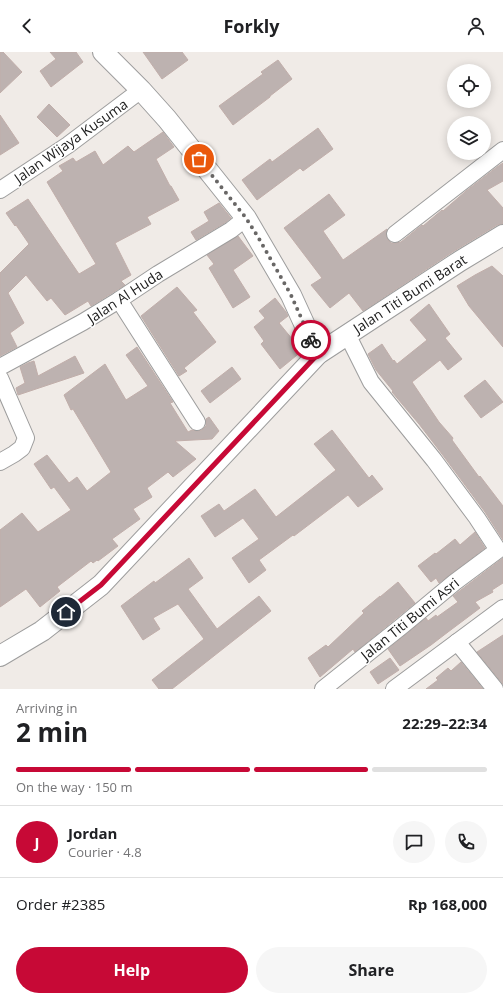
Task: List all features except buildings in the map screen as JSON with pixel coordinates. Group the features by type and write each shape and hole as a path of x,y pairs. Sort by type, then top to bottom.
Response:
{"street":[{"path":"103,52 141,90 167,119 246,218 291,295 318,354"},
{"name":"Jalan Wijaya Kusuma","path":"0,190 68,145 141,90"},
{"path":"395,234 503,150"},
{"name":"Jalan Al Huda","path":"0,367 83,322 231,230 246,218"},
{"name":"Jalan Titi Bumi Barat","path":"0,656 42,631 101,585 318,354 348,336 460,261 503,235"},
{"path":"119,300 197,422"},
{"name":"Jalan Titi Bumi Asri","path":"323,689 455,582 498,550 477,518 434,460 371,382 348,336"},
{"path":"0,378 26,438 22,448 0,462"},
{"path":"394,689 503,608"},
{"path":"458,642 495,689"}],"way so far":[{"path":"199,159 246,218 258,237 291,295 311,340"}],"route":[{"path":"66,612 101,585 318,354 311,340"}]}
